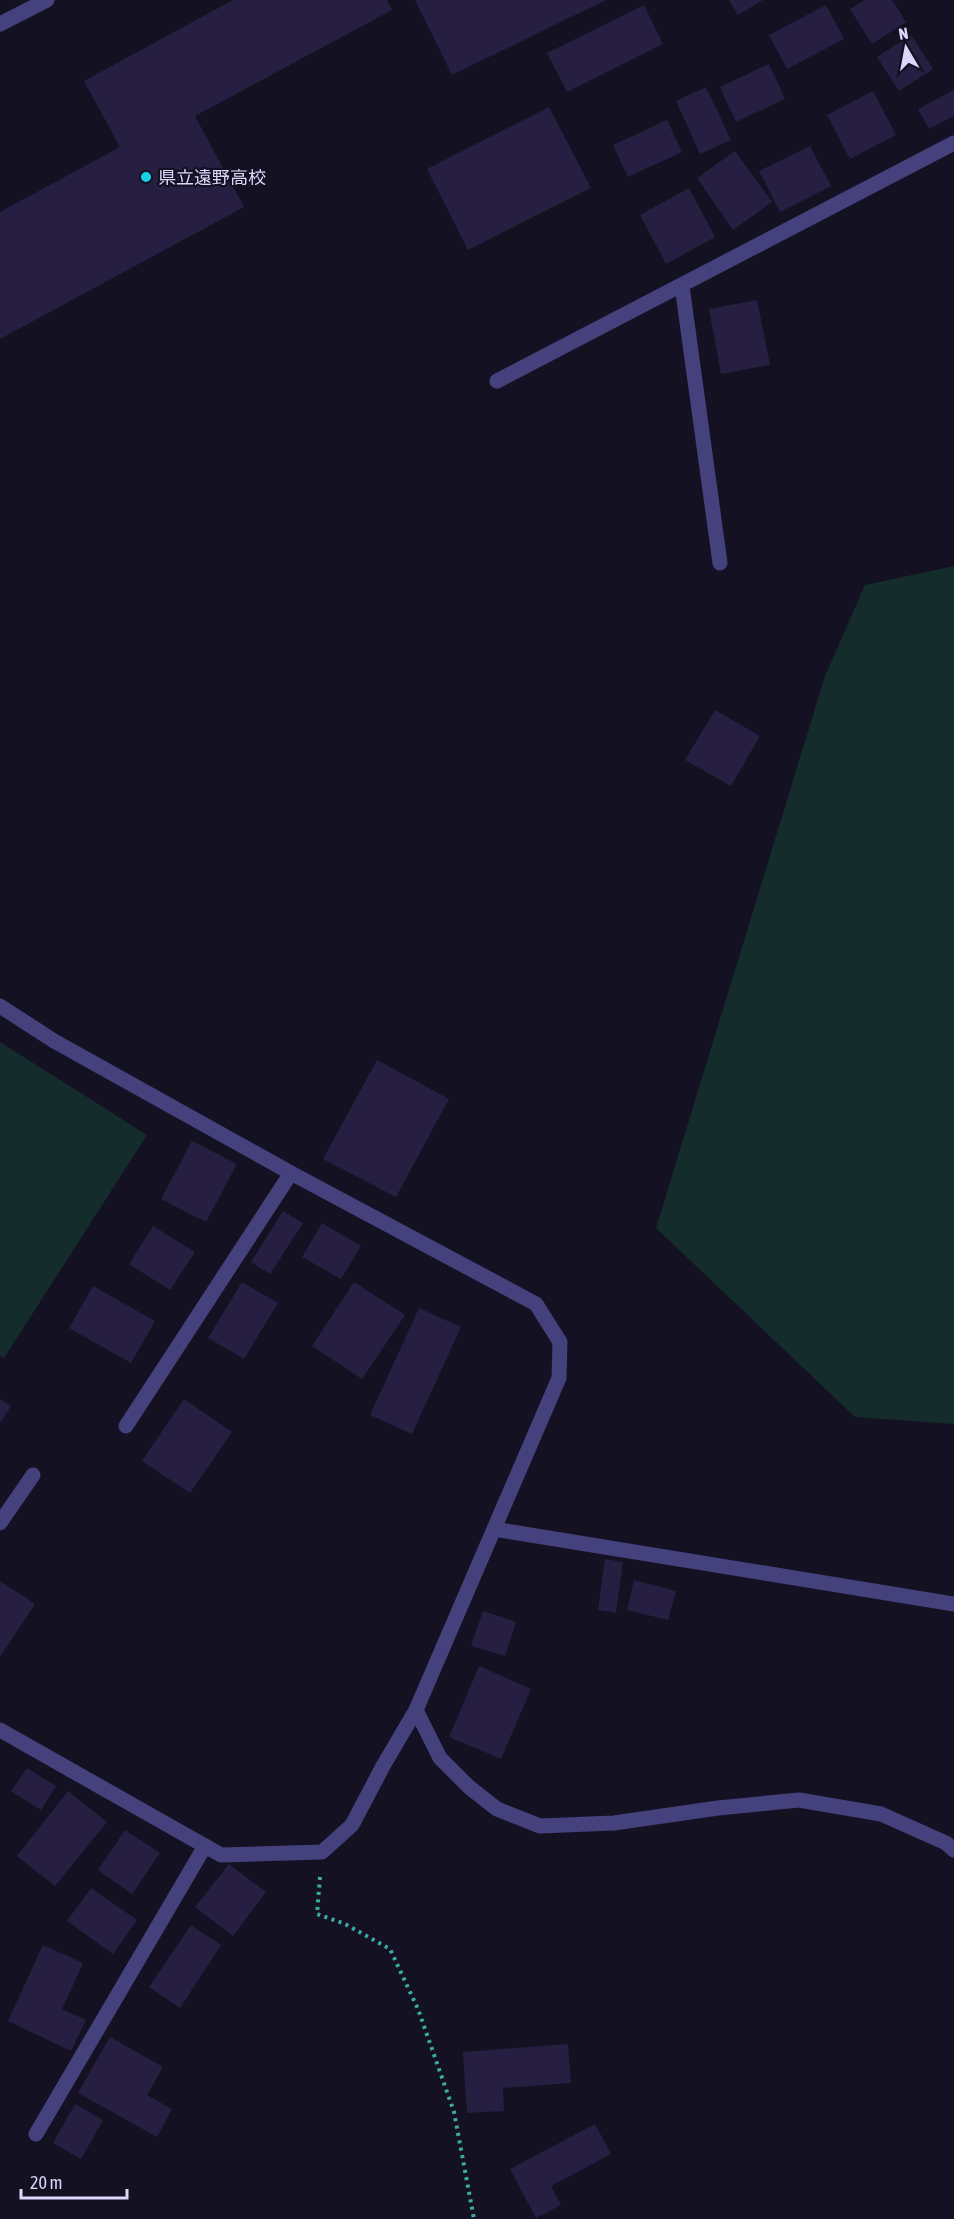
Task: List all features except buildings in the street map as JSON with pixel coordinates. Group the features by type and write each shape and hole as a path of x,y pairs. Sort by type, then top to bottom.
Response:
{"street":[{"path":"0,24 47,0"},
{"path":"497,381 954,142"},
{"path":"682,286 720,563"},
{"path":"0,1006 54,1041 291,1173 536,1304 560,1342 559,1378 416,1710 352,1825 322,1852 221,1855 0,1730"},
{"path":"126,1426 291,1173"},
{"path":"0,1523 33,1475"},
{"path":"494,1529 954,1604"},
{"path":"416,1710 440,1758 468,1787 497,1809 540,1826 615,1823 718,1808 799,1800 881,1814 946,1843 954,1850"},
{"path":"36,2134 205,1846"}],"path":[{"path":"322,1852 317,1914 345,1924 390,1949 418,2009 454,2112 474,2219"}],"green space":[{"path":"954,566 954,1424 855,1417 656,1228 825,676 865,585"},
{"path":"0,1042 147,1135 4,1358 0,1356"}],"place":[{"name":"県立遠野高校","path":"146,177"}]}
